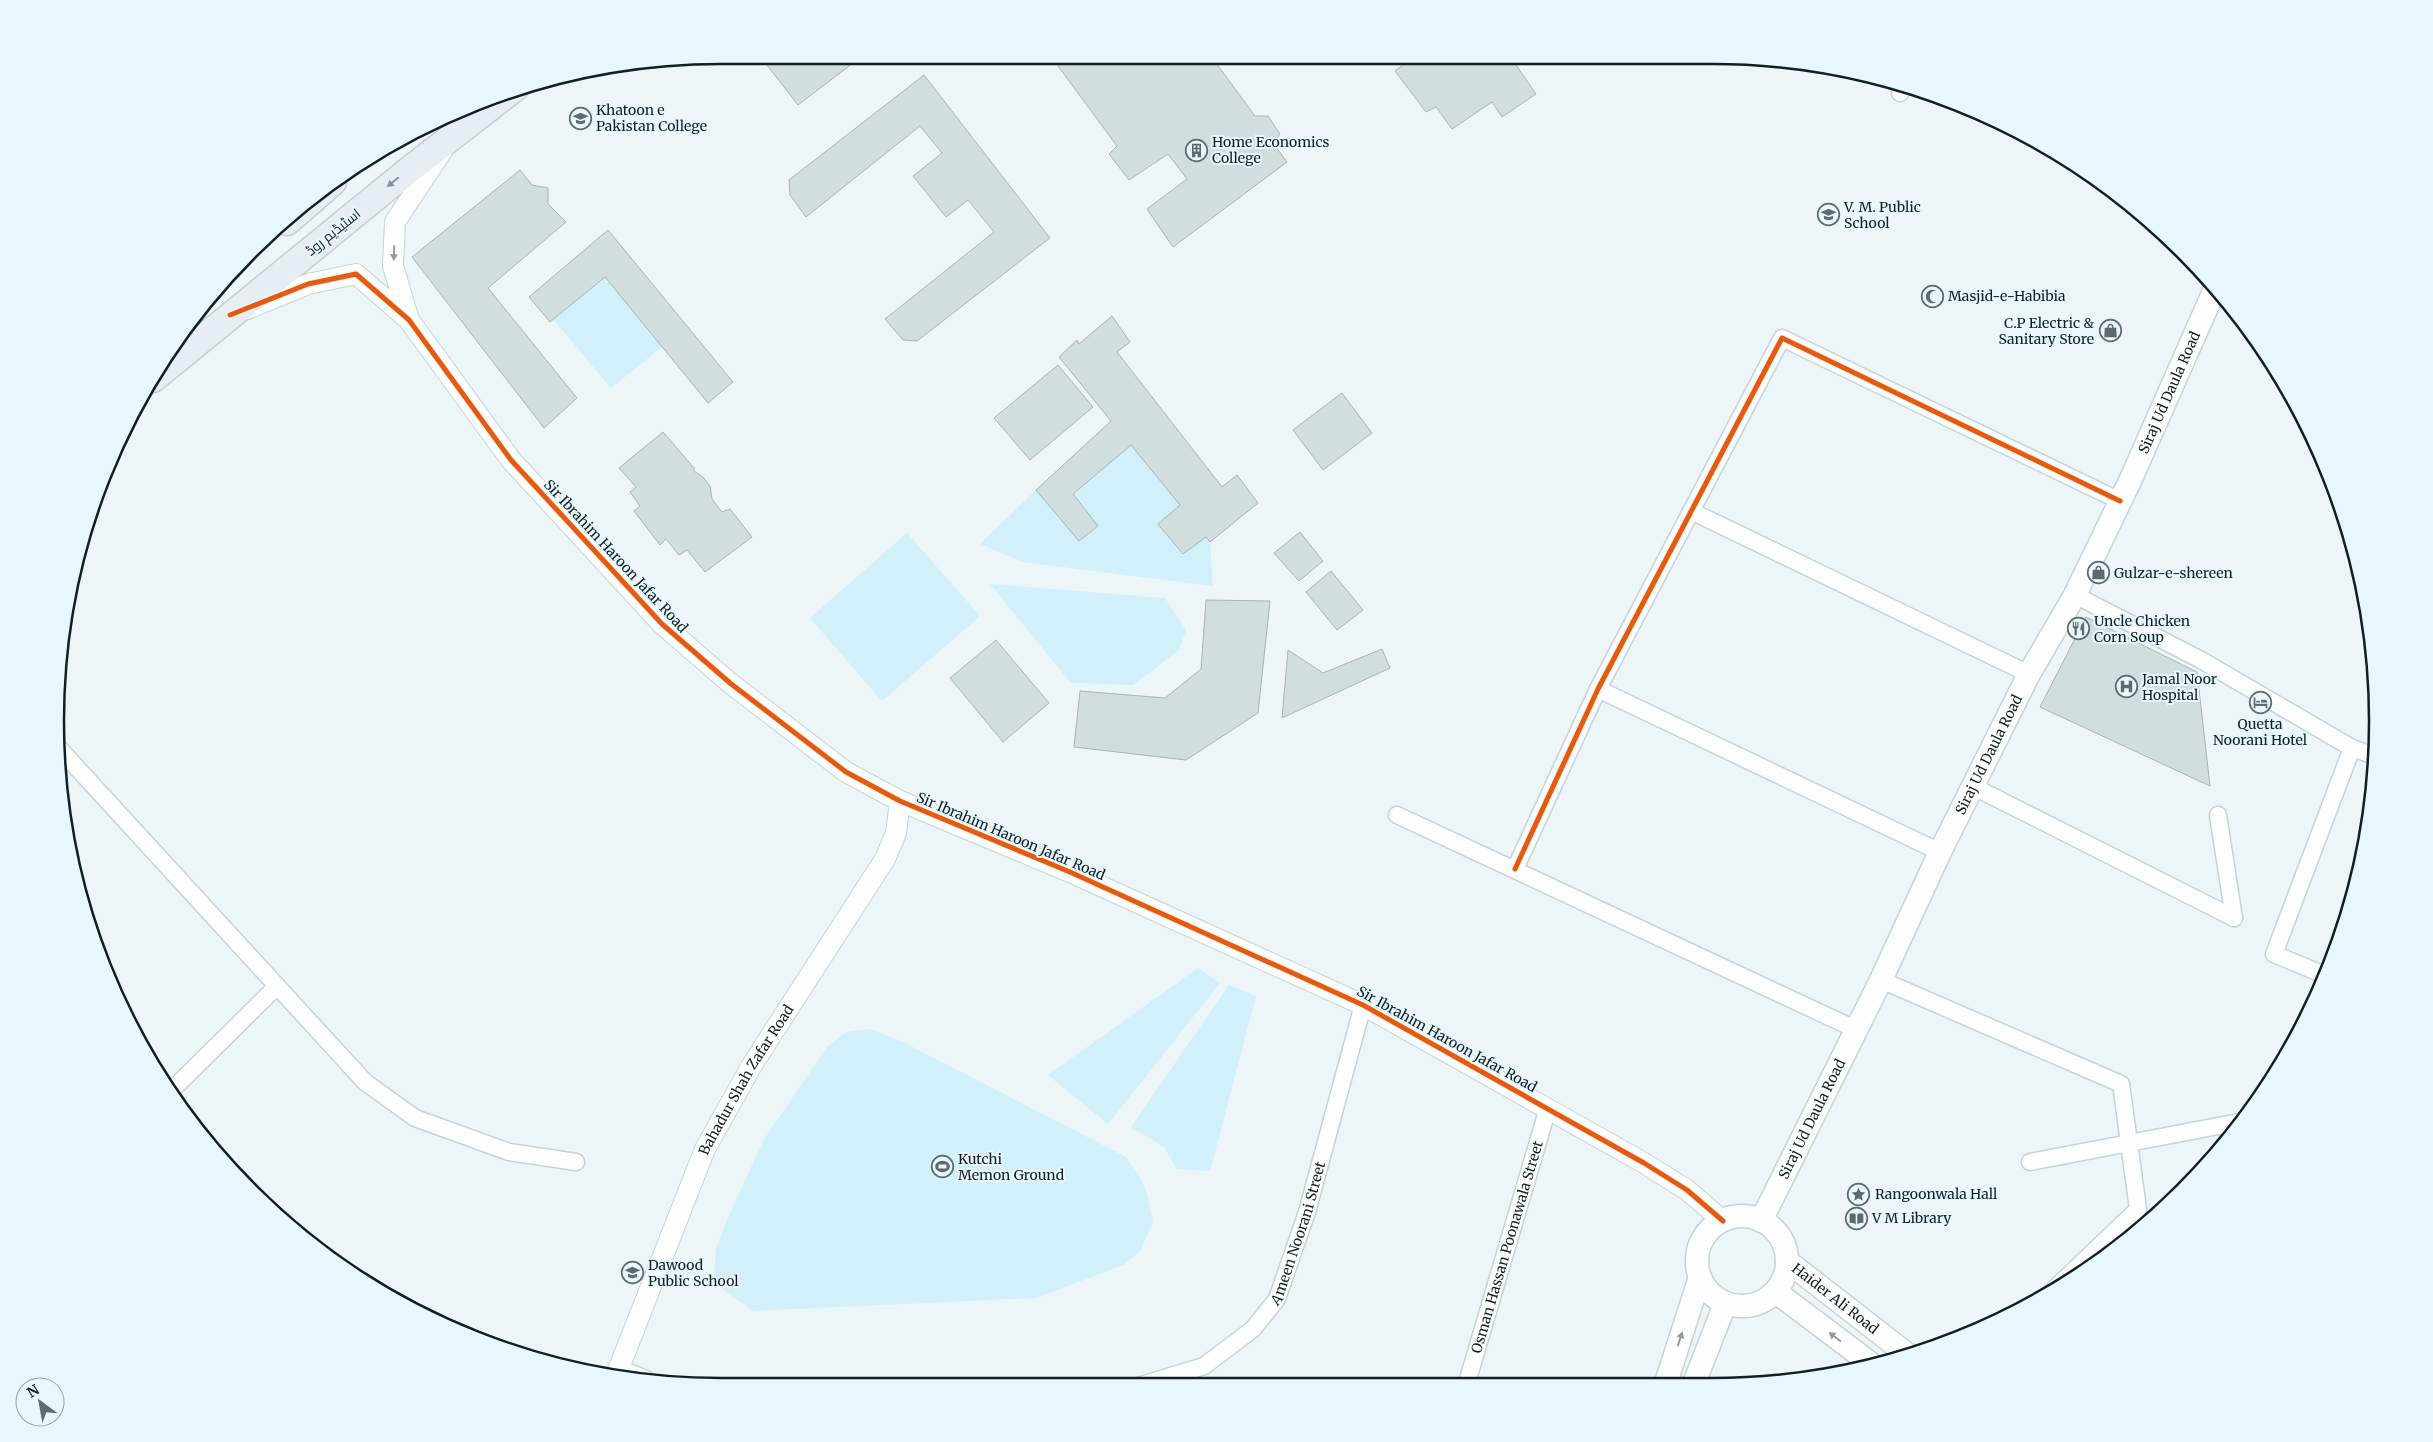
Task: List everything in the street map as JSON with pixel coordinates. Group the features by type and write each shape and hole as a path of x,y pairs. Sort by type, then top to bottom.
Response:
{"main road":[{"name":"اسٹیڈیم روڈ","path":"168,366 492,105"},
{"name":"Siraj Ud Daula Road","path":"1761,1221 1881,980 1972,786 2029,674 2075,595 2120,501 2212,296"},
{"path":"1742,1217 1761,1221 1780,1237 1785,1249 1787,1262 1784,1278 1776,1292 1752,1306 1725,1304 1709,1293 1700,1277 1697,1264 1698,1251 1703,1239 1722,1221 1742,1217"},
{"name":"Haider Ali Road","path":"1787,1262 1902,1350"},
{"path":"1667,1378 1700,1277"},
{"path":"1776,1292 1866,1360"},
{"path":"1696,1378 1725,1304"}],"street":[{"path":"409,320 393,266 395,222 454,135"},
{"path":"230,316 308,284 356,274 409,320"},
{"name":"Sir Ibrahim Haroon Jafar Road","path":"409,320 511,460 662,624 730,683 846,772 900,801 1070,872 1240,947 1363,1005 1548,1108 1687,1190 1722,1221"},
{"path":"1515,869 1598,689 1782,338 2120,501"},
{"path":"1691,511 2029,674"},
{"path":"2075,595 2201,660 2352,748 2368,754"},
{"path":"1598,689 1940,852"},
{"path":"2319,973 2274,954 2352,748"},
{"path":"65,754 365,1082 415,1118 509,1152 576,1162"},
{"path":"1972,786 2234,918 2218,815"},
{"name":"Bahadur Shah Zafar Road","path":"618,1370 705,1149 752,1065 885,859 896,833 900,801"},
{"path":"1397,815 1855,1029"},
{"path":"1881,980 2121,1084 2138,1208 2077,1267"},
{"path":"175,1087 278,986"},
{"name":"Ameen Noorani Street","path":"1164,1378 1204,1366 1254,1329 1277,1299 1307,1212 1363,1005"},
{"name":"Osman Hassan Poonawala Street","path":"1468,1378 1548,1108"},
{"path":"2030,1162 2231,1124"}],"shaded area":[{"path":"605,277 662,347 611,388 553,319"},
{"path":"1131,445 1180,505 1158,524 1183,554 1206,537 1210,542 1213,586 1023,562 980,544 1036,490 1079,540 1098,526 1073,494"},
{"path":"907,533 980,616 882,701 810,618"},
{"path":"990,584 1165,598 1186,630 1179,650 1133,685 1071,683"},
{"path":"1198,968 1220,983 1108,1124 1048,1075"},
{"path":"1229,985 1256,996 1210,1171 1177,1169 1164,1147 1131,1127"},
{"name":"Kutchi Memon Ground","path":"871,1029 905,1043 1126,1157 1140,1177 1148,1197 1153,1222 1140,1251 1125,1264 1037,1298 753,1311 725,1291 714,1274 716,1249 726,1222 763,1141 827,1047 846,1032"}],"building":[{"path":"766,64 852,64 798,105"},
{"name":"Home Economics College","path":"1060,64 1217,64 1255,116 1268,116 1280,134 1273,143 1287,162 1173,247 1147,209 1187,179 1168,154 1129,180 1109,154 1117,146 1058,66"},
{"path":"1404,64 1515,64 1536,94 1502,117 1492,102 1452,129 1436,107 1426,112 1395,71"},
{"path":"924,75 1050,238 917,341 903,340 885,319 994,232 968,200 946,217 913,176 942,153 920,126 806,217 790,195 789,180"},
{"path":"520,170 532,185 548,188 548,204 566,222 488,288 577,398 544,428 412,257"},
{"path":"608,230 733,382 708,403 605,277 550,322 529,297"},
{"path":"1112,316 1130,342 1117,352 1222,487 1237,475 1258,503 1210,542 1206,537 1183,554 1158,524 1180,505 1131,445 1073,494 1098,526 1079,541 1036,490 1111,421 1059,357 1077,340 1079,344"},
{"path":"1058,365 1093,407 1030,460 994,418"},
{"path":"1342,393 1372,433 1323,470 1293,430"},
{"path":"663,432 694,468 694,471 703,477 710,486 712,499 722,512 730,509 752,537 705,572 687,550 679,555 666,539 660,545 634,511 640,506 630,492 636,487 619,468"},
{"path":"1300,532 1323,561 1299,581 1274,553"},
{"path":"1331,571 1363,610 1337,630 1306,592"},
{"path":"1206,600 1270,601 1258,713 1186,760 1074,747 1080,691 1165,698 1201,669"},
{"name":"Jamal Noor Hospital","path":"2086,617 2197,672 2210,786 2040,707"},
{"path":"996,640 1049,703 1003,742 950,678"},
{"path":"1382,649 1390,668 1282,718 1288,650 1323,673"}],"cycle path":[{"path":"230,315 308,284 356,274 409,320 511,460 662,624 730,683 846,772 900,801 1070,872 1363,1005 1644,1163 1687,1190 1723,1221"},
{"path":"1515,869 1598,689 1782,338 2120,501"}],"place":[{"name":"Khatoon e Pakistan College","path":"580,118"},
{"name":"Home Economics College","path":"1196,150"},
{"name":"V. M. Public School","path":"1828,215"},
{"name":"Masjid-e-Habibia","path":"1932,296"},
{"name":"C.P Electric & Sanitary Store","path":"2110,331"},
{"name":"Gulzar-e-shereen","path":"2098,573"},
{"name":"Uncle Chicken Corn Soup","path":"2078,629"},
{"name":"Jamal Noor Hospital","path":"2126,687"},
{"name":"Quetta Noorani Hotel","path":"2260,702"},
{"name":"Kutchi Memon Ground","path":"942,1167"},
{"name":"Rangoonwala Hall","path":"1859,1194"},
{"name":"V M Library","path":"1856,1218"},
{"name":"Dawood Public School","path":"632,1273"}]}
